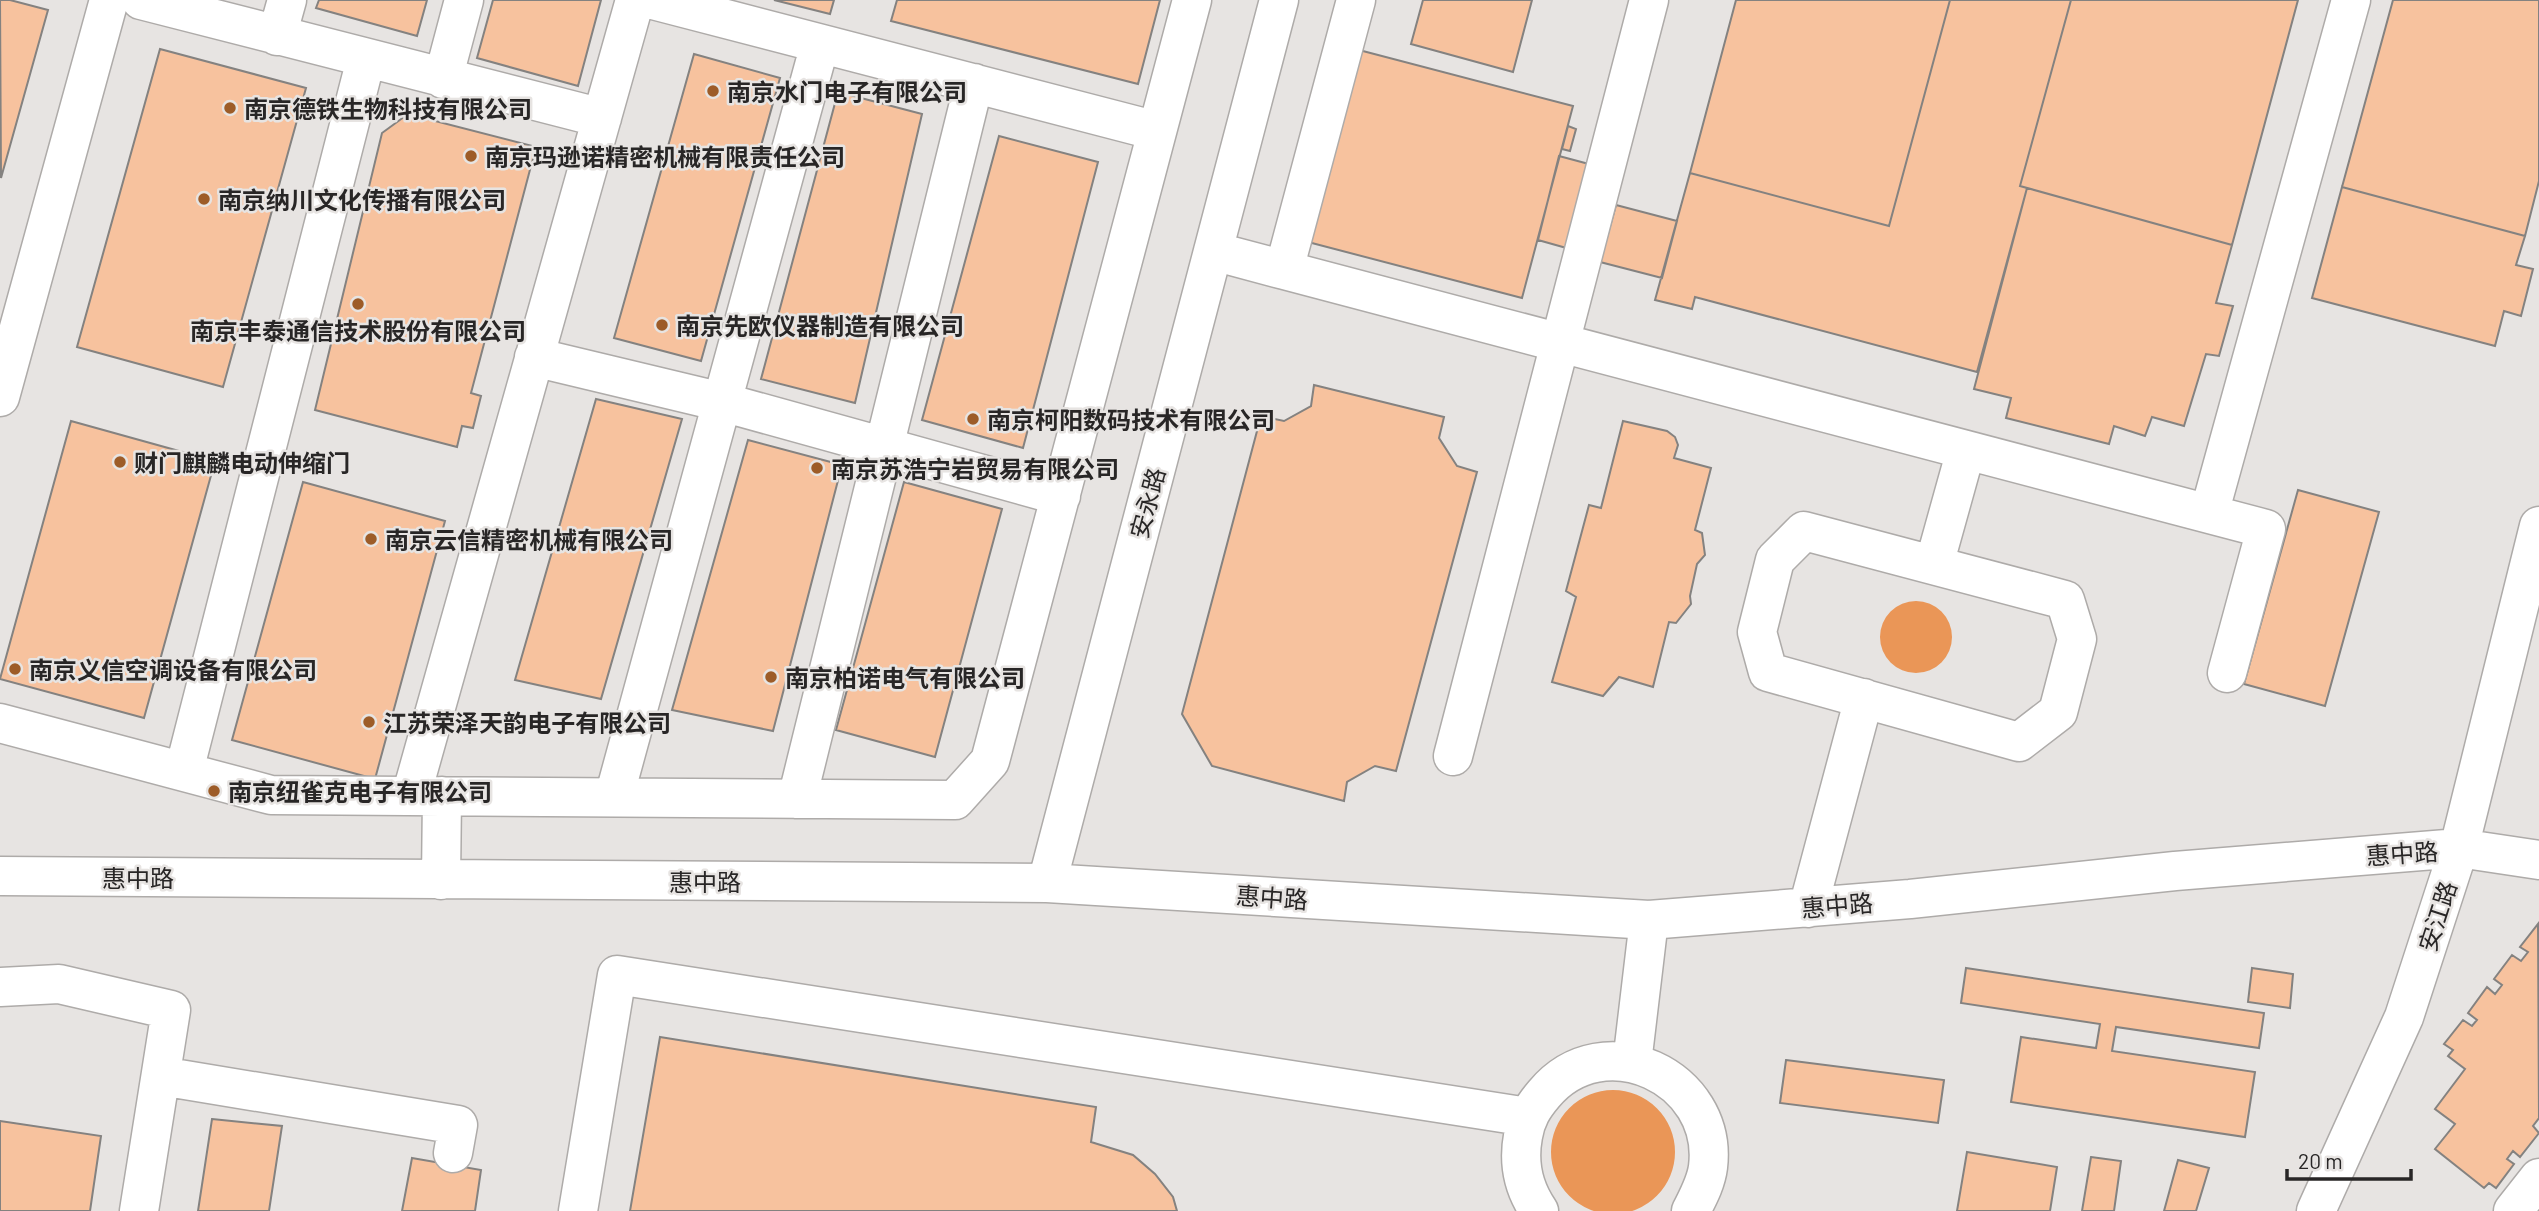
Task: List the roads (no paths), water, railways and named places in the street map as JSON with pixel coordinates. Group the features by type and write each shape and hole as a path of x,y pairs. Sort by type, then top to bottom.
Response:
{"street":[{"path":"0,397 109,0"},
{"path":"141,0 282,18 366,59 602,118"},
{"path":"443,79 464,0"},
{"path":"441,880 426,796 534,357 635,0"},
{"path":"653,0 1157,131"},
{"path":"0,723 271,795 955,800 990,761 1192,0"},
{"name":"安永路","path":"1047,883 1279,0"},
{"path":"1284,270 1356,0"},
{"path":"1453,756 1649,0"},
{"path":"2209,514 2351,0"},
{"path":"614,797 820,44"},
{"path":"184,771 366,59"},
{"path":"797,799 974,83"},
{"path":"1213,251 2266,529 2227,673"},
{"path":"534,357 722,402 1061,496"},
{"path":"1934,565 1966,450"},
{"name":"安江路","path":"2316,1211 2404,1017 2459,848 2539,526"},
{"path":"1804,531 2065,600 2077,639 2058,712 2020,742 1864,698 1768,672 1757,632 1775,560 1804,531"},
{"path":"1808,908 1864,698"},
{"name":"惠中路","path":"0,876 1047,883 1649,920 1910,899 2175,871 2459,848 2539,860"},
{"path":"1632,1063 1649,920"},
{"path":"578,1211 617,975 1528,1117"},
{"path":"0,988 59,984 171,1010 139,1211"},
{"path":"1539,1211 1522,1176 1520,1152 1528,1117 1551,1086 1572,1070 1597,1062 1632,1063 1649,1067 1672,1080 1690,1098 1703,1121 1708,1144 1708,1168 1702,1191 1691,1211"},
{"path":"161,1076 458,1125 453,1153"},
{"path":"2513,1211 2539,1178"}],"place":[{"name":"南京水门电子有限公司","path":"713,91"},
{"name":"南京德铁生物科技有限公司","path":"230,108"},
{"name":"南京玛逊诺精密机械有限责任公司","path":"471,156"},
{"name":"南京纳川文化传播有限公司","path":"204,199"},
{"name":"南京丰泰通信技术股份有限公司","path":"358,304"},
{"name":"南京先欧仪器制造有限公司","path":"662,325"},
{"name":"南京柯阳数码技术有限公司","path":"973,419"},
{"name":"财门麒麟电动伸缩门","path":"120,462"},
{"name":"南京苏浩宁岩贸易有限公司","path":"817,468"},
{"name":"南京云信精密机械有限公司","path":"371,539"},
{"name":"南京义信空调设备有限公司","path":"15,669"},
{"name":"南京柏诺电气有限公司","path":"771,677"},
{"name":"江苏荣泽天韵电子有限公司","path":"369,722"},
{"name":"南京纽雀克电子有限公司","path":"214,791"}]}
